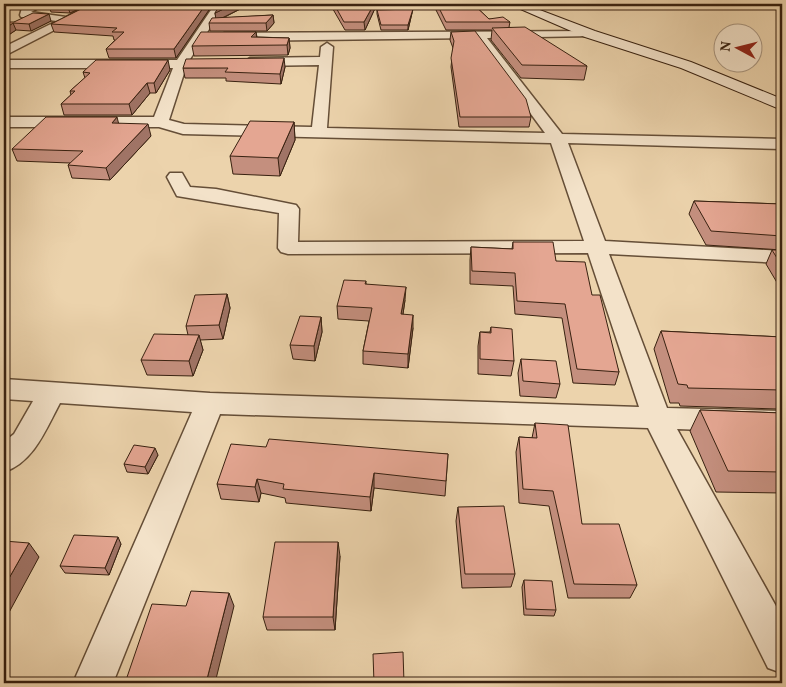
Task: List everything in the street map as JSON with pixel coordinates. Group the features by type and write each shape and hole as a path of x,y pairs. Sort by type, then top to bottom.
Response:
{"street":[{"path":"41,4 26,10 25,15 71,18"},
{"path":"4,52 100,4"},
{"path":"160,122 182,63 220,4"},
{"path":"515,4 590,34 686,65 782,105"},
{"path":"199,37 590,34"},
{"path":"478,35 558,139 595,248 657,418 782,654"},
{"path":"319,131 328,36"},
{"path":"240,62 326,61"},
{"path":"4,64 202,62"},
{"path":"4,122 160,122 183,128 558,139 779,148"},
{"path":"4,138 21,122"},
{"path":"176,177 184,192 216,195 290,208 288,248 595,248 782,257"},
{"path":"4,389 210,403 782,422"},
{"path":"4,460 24,442 52,392"},
{"path":"93,683 210,403"}],"building":[{"path":"91,4 206,4 174,49 106,49 124,32 112,32 117,28 51,24"},
{"path":"221,4 234,4 215,13"},
{"path":"334,4 374,4 364,22 344,22"},
{"path":"437,4 473,4 489,19 503,17 510,22 446,22"},
{"path":"413,9 408,25 381,25 377,10"},
{"path":"33,13 49,14 29,24 13,23 4,29 4,22 14,22"},
{"path":"273,15 266,23 209,23 212,18"},
{"path":"525,27 587,66 522,65 492,28"},
{"path":"475,31 526,99 531,117 460,117 451,58 454,41 451,32"},
{"path":"201,32 256,32 251,37 289,38 287,45 192,46"},
{"path":"284,58 280,74 225,72 228,68 183,68 186,59"},
{"path":"96,60 168,60 154,83 147,83 129,104 61,104 75,91 70,91 90,73 83,72"},
{"path":"46,117 117,117 112,123 148,124 106,168 68,165 83,151 12,149"},
{"path":"250,121 294,122 278,158 230,156"},
{"path":"694,201 782,204 782,236 711,231"},
{"path":"513,242 553,242 556,261 585,262 592,295 600,295 619,372 577,369 565,304 517,301 515,273 472,271 471,247 513,249"},
{"path":"772,250 782,250 782,266"},
{"path":"344,280 366,281 365,284 406,287 401,314 413,315 408,354 363,351 372,308 337,306"},
{"path":"227,294 219,325 186,326 195,295"},
{"path":"300,316 321,317 314,346 290,345"},
{"path":"491,327 512,329 514,361 480,359 480,332 491,333"},
{"path":"661,331 782,337 782,368 778,368 782,376 782,390 688,388 687,385 678,384"},
{"path":"154,334 199,335 189,361 141,360"},
{"path":"521,359 556,361 560,384 523,381"},
{"path":"700,410 782,413 782,472 728,471"},
{"path":"535,423 568,425 582,524 619,524 637,585 574,584 553,491 523,489 519,437 537,438"},
{"path":"269,439 448,454 446,481 374,473 370,497 283,489 284,484 257,479 255,487 217,484 231,444 266,447"},
{"path":"134,445 155,448 145,467 124,464"},
{"path":"504,506 515,574 465,574 458,507"},
{"path":"74,535 118,537 105,568 60,566"},
{"path":"4,541 29,543 4,587"},
{"path":"275,542 338,542 333,617 263,617"},
{"path":"524,580 552,581 556,610 526,609"},
{"path":"191,591 229,593 206,683 125,683 152,604 186,606"},
{"path":"403,652 404,683 374,683 373,654"}]}
